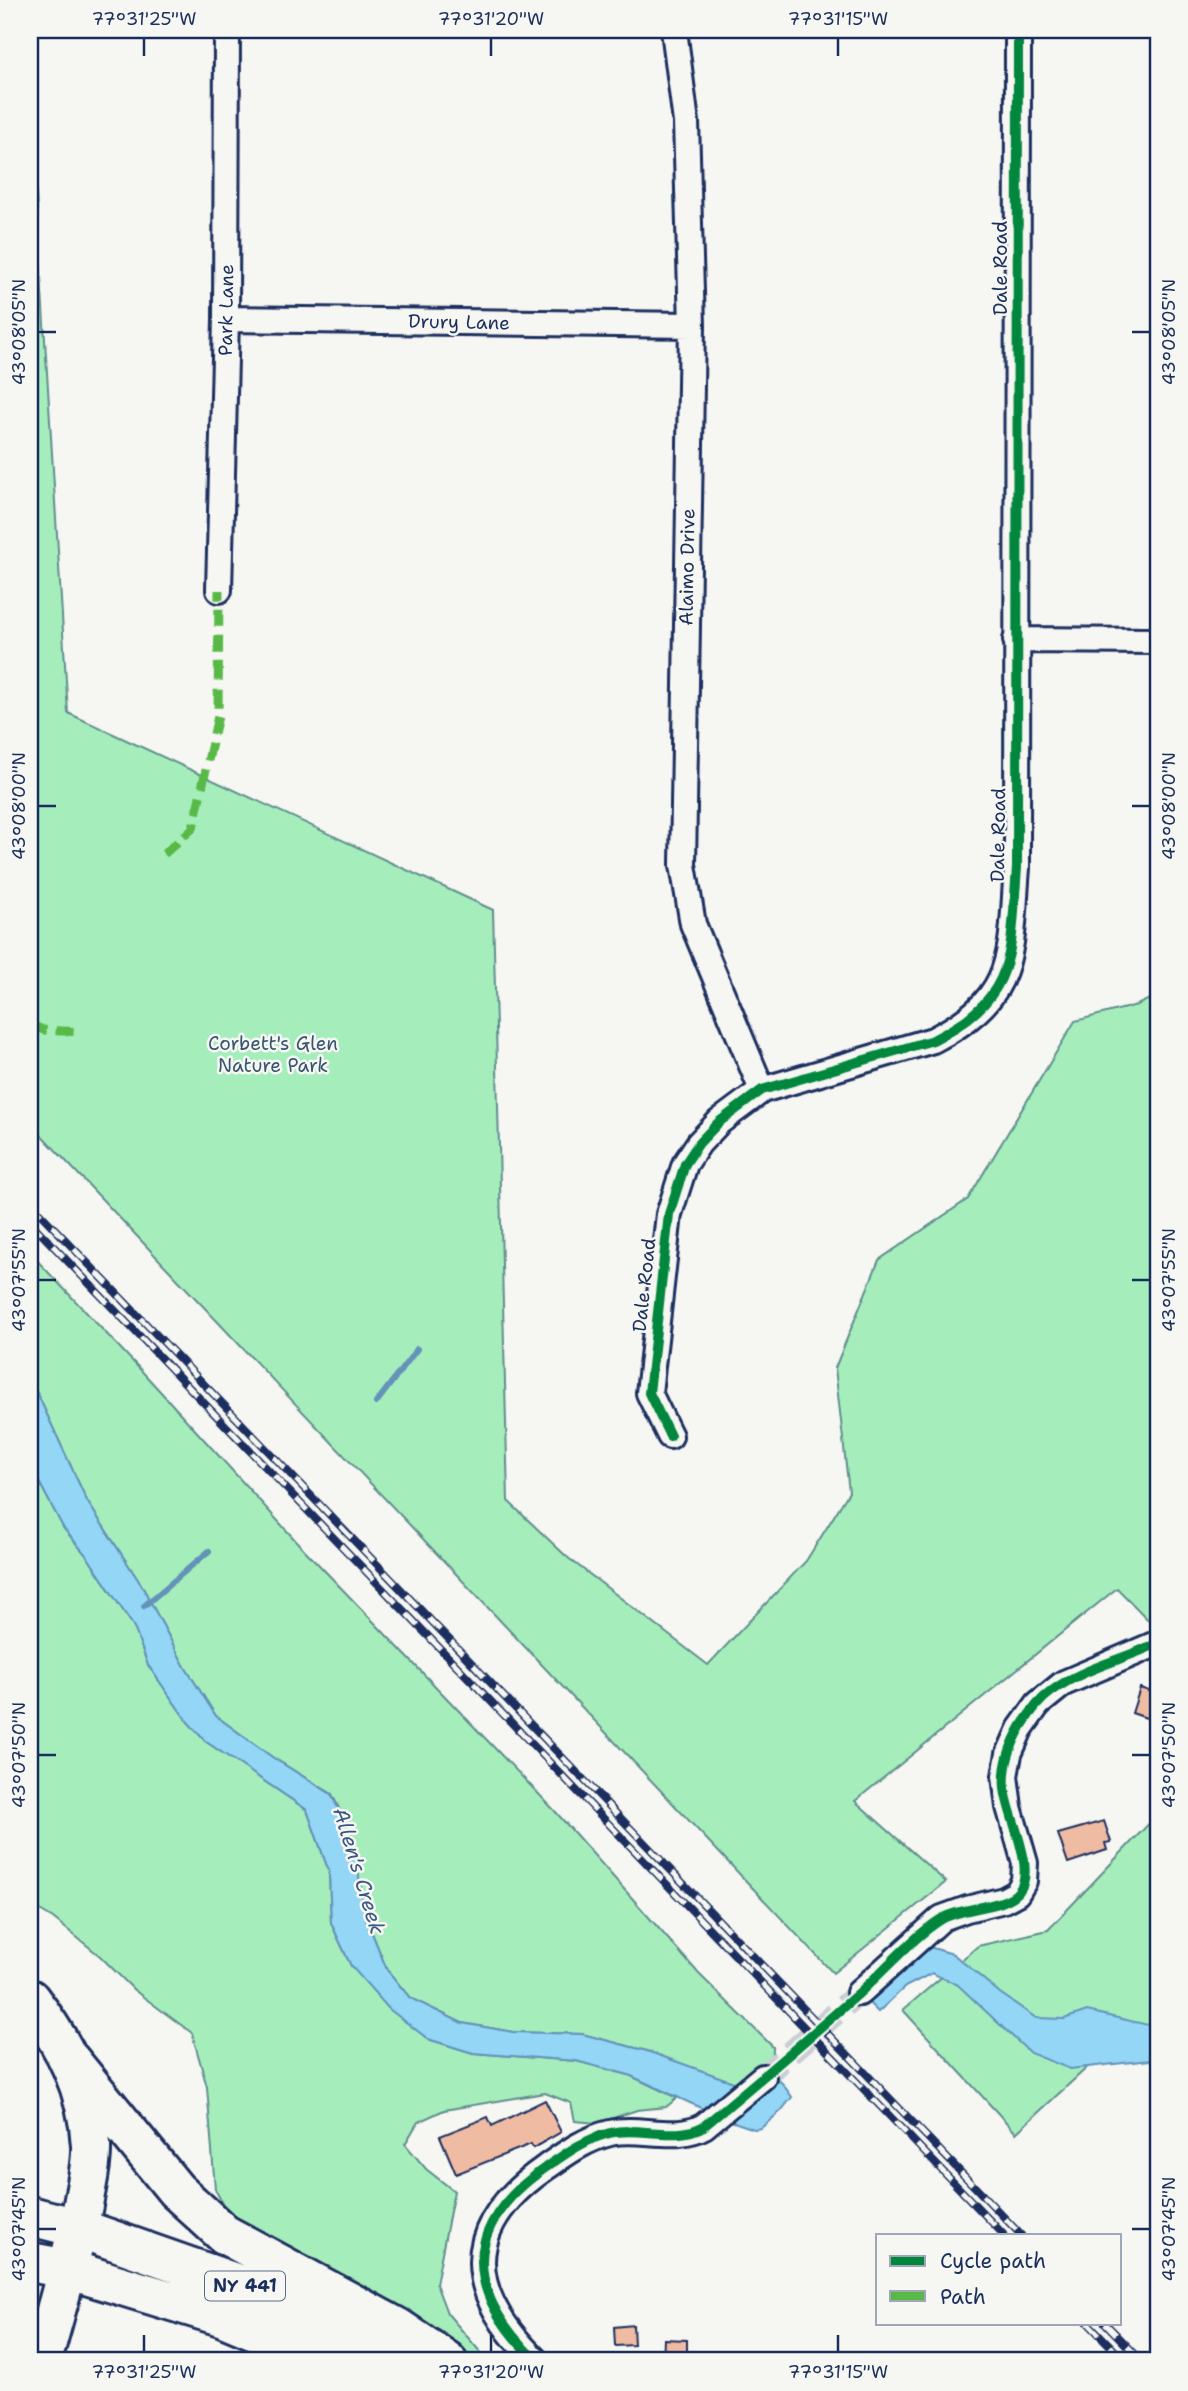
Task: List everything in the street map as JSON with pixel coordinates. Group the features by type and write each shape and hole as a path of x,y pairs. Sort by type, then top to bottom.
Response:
{"main road":[{"path":"30,2000 53,2029 70,2060 176,2190 224,2234 398,2328 447,2361"},
{"path":"42,2361 78,2228 88,2180 91,2148 87,2119 70,2060"},
{"name":"NY 441","path":"30,2216 78,2228 308,2311 405,2361"},
{"name":"NY 441","path":"30,2262 67,2269 221,2316 330,2361"}],"street":[{"name":"Park Lane","path":"219,590 226,319 227,30"},
{"name":"Alaimo Drive","path":"674,30 686,122 692,325 683,865 693,923 762,1090"},
{"name":"Dale Road","path":"670,1436 649,1394 669,1214 676,1185 685,1164 699,1143 719,1122 762,1090 933,1040 972,1016 1000,983 1010,953 1017,868 1018,30"},
{"name":"Drury Lane","path":"226,319 692,325"},
{"path":"1016,640 1158,641"},
{"path":"859,1993 942,1918 1004,1900 1017,1893 1024,1881 1025,1863 1009,1807 1005,1776 1009,1754 1020,1729 1038,1704 1064,1683 1158,1643"},
{"path":"536,2361 513,2339 489,2301 482,2282 484,2244 490,2226 503,2207 521,2185 588,2140 620,2131 687,2132 704,2126 758,2081"}],"green space":[{"name":"Corbett's Glen Nature Park","path":"30,97 68,713 493,910 508,1501 567,1557 708,1665 806,1561 849,1492 835,1368 879,1260 968,1199 1075,1021 1137,1005 1158,995 1158,1630 1117,1588 855,1801 946,1882 833,1973 30,1123"},
{"path":"30,1253 298,1543 554,1810 700,1975 773,2047 772,2076 755,2092 647,2051 582,2034 513,2032 462,2023 410,1998 387,1970 365,1916 353,1838 332,1794 272,1757 216,1716 185,1667 142,1586 87,1501 30,1383"},
{"path":"30,1465 64,1529 87,1556 134,1627 148,1665 187,1721 205,1741 307,1810 329,1872 331,1923 351,1966 428,2039 473,2053 576,2061 629,2075 677,2098 666,2107 637,2110 598,2123 575,2121 571,2103 545,2093 444,2110 418,2122 405,2144 426,2169 454,2191 436,2284 447,2313 488,2361 476,2361 423,2322 233,2224 215,2189 207,2087 192,2033 134,1990 100,1956 53,1918 30,1904"},
{"path":"1158,1814 1158,2050 1091,2064 1016,2133 903,2010 978,1946 1048,1930"}],"water":[{"path":"30,1383 87,1501 142,1586 185,1667 216,1716 272,1757 331,1794 353,1838 365,1916 387,1970 410,1998 462,2023 513,2032 582,2034 647,2051 756,2090 772,2076 782,2083 792,2097 781,2111 761,2128 754,2129 725,2119 629,2075 576,2061 473,2053 428,2039 389,2009 351,1966 331,1923 329,1872 307,1810 205,1741 187,1721 148,1665 134,1627 87,1556 64,1529 30,1465"},
{"path":"929,1947 953,1954 1000,1993 1036,2018 1064,2019 1087,2011 1148,2025 1158,2016 1158,2059 1070,2069 1030,2053 958,1985 932,1973 905,1987 878,2012 862,1996 914,1952"}],"building":[{"path":"1140,1688 1158,1694 1158,1722 1132,1713"},
{"path":"1104,1821 1111,1842 1105,1843 1107,1850 1068,1863 1058,1834"},
{"path":"545,2100 561,2132 533,2148 531,2144 456,2174 440,2136 488,2117 492,2126"},
{"path":"633,2325 634,2345 615,2346 614,2327"},
{"path":"664,2339 687,2340 687,2361 663,2361"}],"waterway":[{"path":"376,1403 417,1349"},
{"path":"144,1606 209,1551"}],"tunnel":[{"path":"763,2077 859,1993"}],"railway":[{"path":"30,1203 1020,2234"},
{"path":"30,1222 1003,2234"},
{"path":"1089,2324 1125,2361"},
{"path":"1106,2324 1142,2361"}],"marked path":[{"path":"164,854 193,828 218,716 219,590"},
{"path":"30,1024 43,1030 82,1032"}],"cycle path":[{"path":"670,1436 649,1393 669,1214 685,1164 699,1143 719,1122 762,1090 933,1040 981,1007 996,989 1005,969 1013,925 1017,868 1018,30"},
{"path":"536,2361 513,2336 496,2311 485,2286 482,2262 486,2238 497,2214 517,2191 545,2168 584,2143 622,2131 682,2133 704,2126 858,1994 930,1927 949,1915 1004,1901 1019,1891 1024,1881 1025,1869 1020,1841 1007,1799 1005,1772 1008,1757 1021,1727 1039,1703 1064,1683 1158,1643"}],"water label":[{"name":"Allen's Creek","path":"359,1871"}]}
